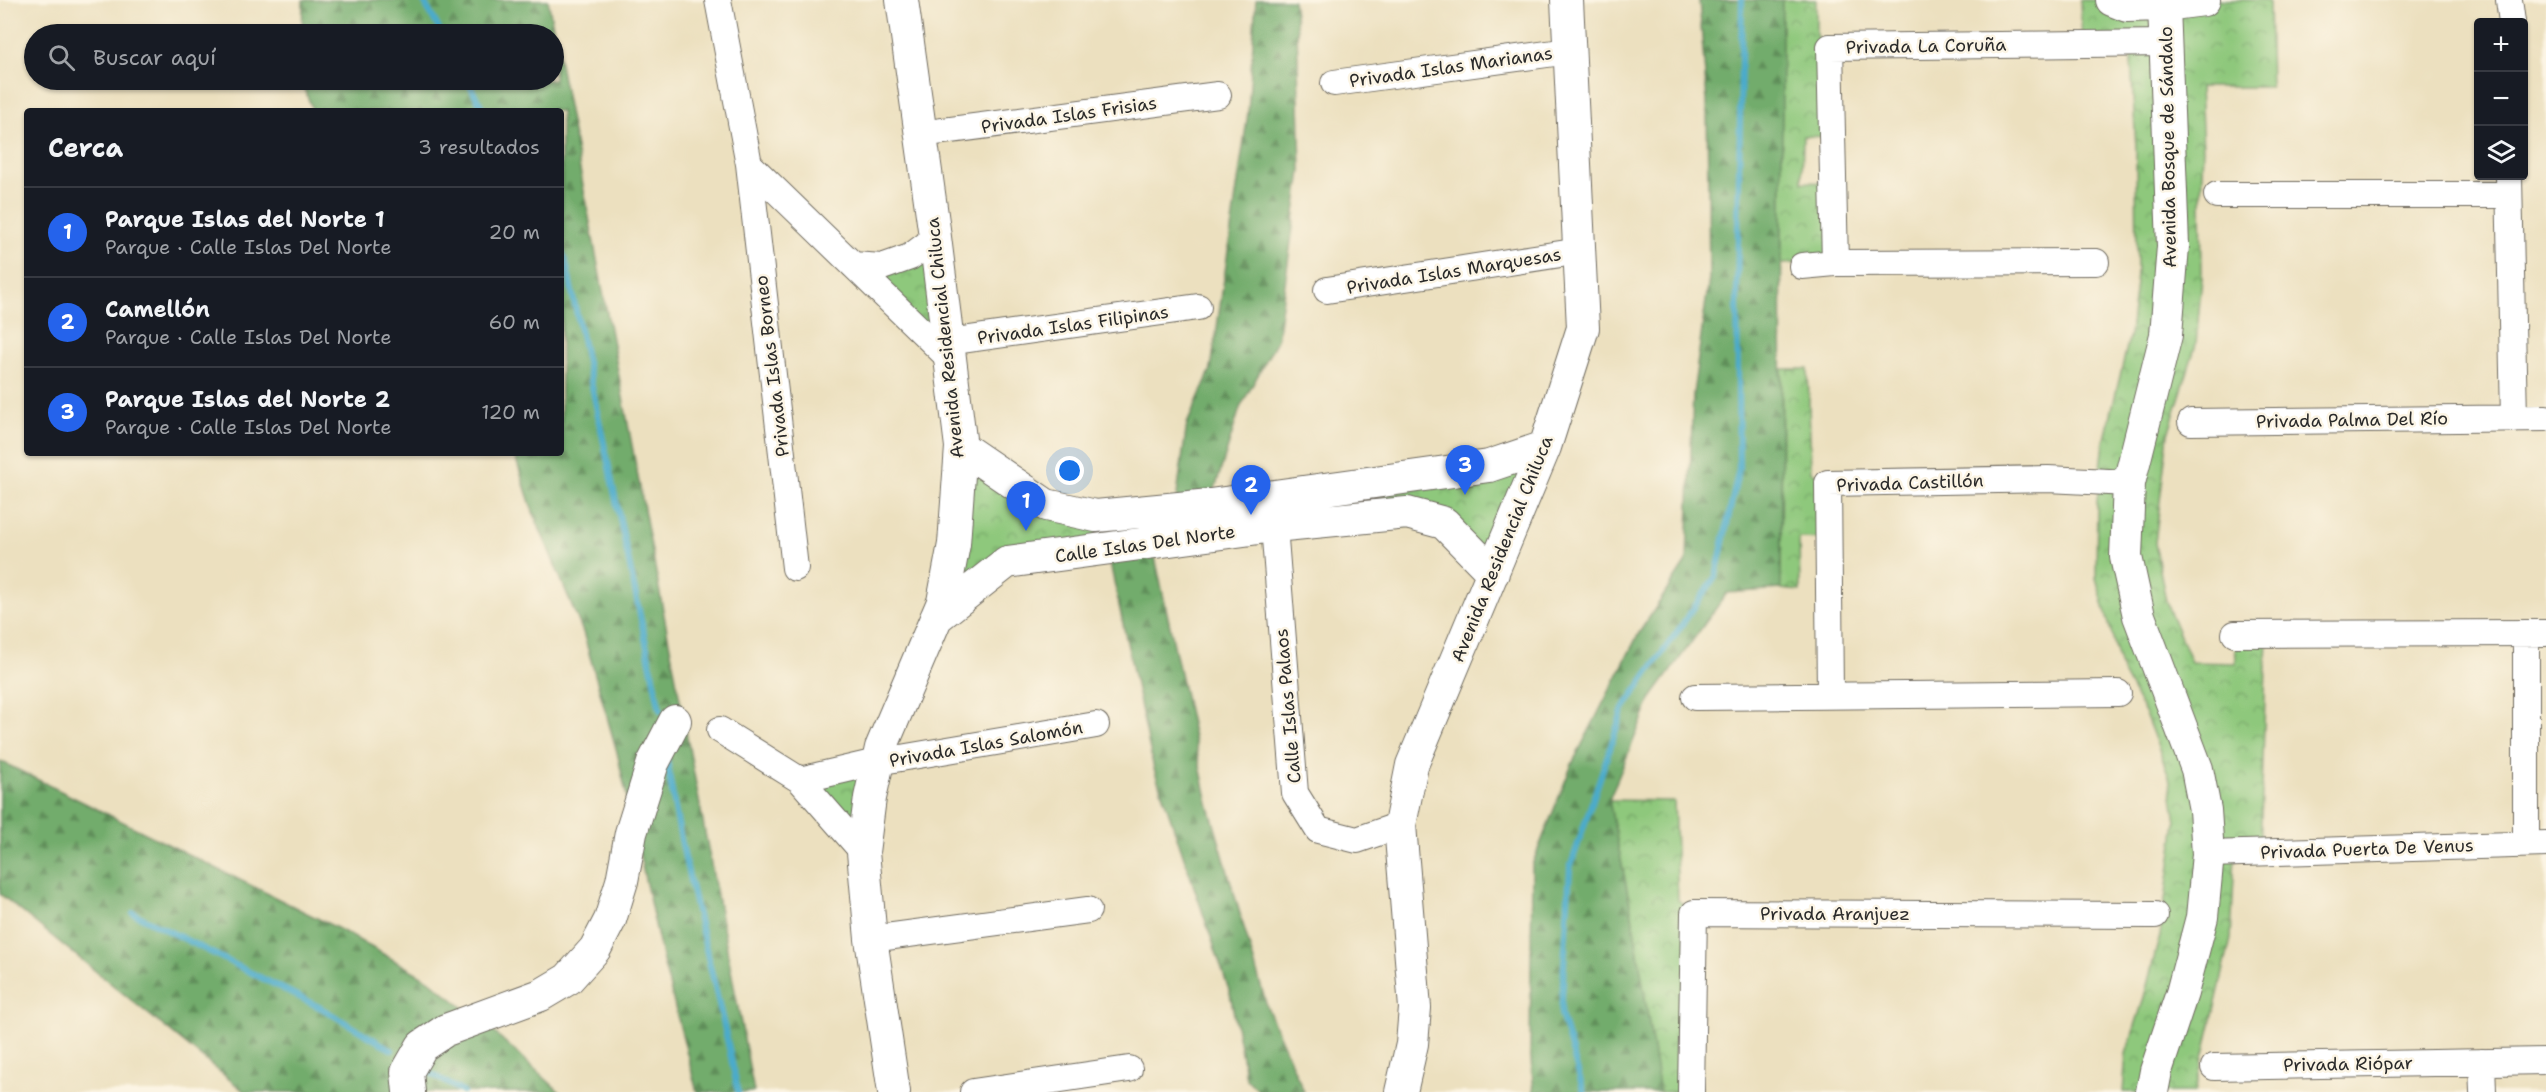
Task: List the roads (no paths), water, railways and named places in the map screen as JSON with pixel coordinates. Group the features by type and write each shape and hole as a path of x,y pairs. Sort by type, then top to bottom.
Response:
{"street":[{"name":"Privada Islas Borneo","path":"717,0 749,164 795,568"},
{"name":"Avenida Residencial Chiluca","path":"894,1092 872,939 863,852 877,762 943,602 954,544 961,447 902,0"},
{"name":"Avenida Residencial Chiluca","path":"1401,1092 1412,1044 1416,1008 1400,825 1412,765 1545,447 1583,328 1567,0"},
{"name":"Avenida Bosque de Sándalo","path":"2112,0 2127,6 2164,5 2204,0"},
{"path":"2509,0 2511,18"},
{"name":"Avenida Bosque de Sándalo","path":"2152,1092 2156,1071 2182,993 2202,917 2208,854 2205,810 2197,770 2139,616 2126,558 2129,483 2166,335 2172,257 2164,5"},
{"name":"Privada La Coruña","path":"1835,263 1830,47 2166,43"},
{"name":"Privada Islas Marianas","path":"1334,83 1569,51"},
{"name":"Privada Islas Frisias","path":"920,134 1218,95"},
{"path":"749,164 853,265 949,351"},
{"path":"2217,195 2509,185 2514,419"},
{"path":"853,265 882,267 910,257 934,239"},
{"name":"Privada Islas Marquesas","path":"1327,290 1580,251"},
{"path":"1802,266 1835,263 2096,262"},
{"name":"Privada Islas Filipinas","path":"949,351 1198,307"},
{"name":"Privada Palma Del Río","path":"2191,422 2546,418"},
{"name":"Calle Islas Del Norte","path":"961,447 1046,505 1096,516 1210,505 1489,466 1545,447"},
{"name":"Privada Castillón","path":"1830,695 1828,483 2048,479 2129,483"},
{"name":"Calle Islas Del Norte","path":"936,618 1007,562 1274,526 1407,513 1444,523 1493,573"},
{"name":"Calle Islas Palaos","path":"1274,526 1295,792 1318,830 1357,840 1400,825"},
{"name":"Privada Puerta De Venus","path":"2208,854 2536,844 2536,633 2235,634"},
{"path":"1695,697 2118,693"},
{"path":"409,1092 407,1072 422,1046 446,1030 541,995 568,979 595,949 610,920 622,882 631,833 653,763 675,721"},
{"name":"Privada Islas Salomón","path":"800,780 877,762 1096,725"},
{"path":"720,730 800,780 863,852"},
{"path":"872,939 1088,910"},
{"name":"Privada Aranjuez","path":"1691,1092 1694,913 2155,915"},
{"name":"Privada Riópar","path":"2214,1067 2546,1061"},
{"path":"2482,1062 2483,1092"},
{"path":"973,1092 1129,1069"}],"waterway":[{"path":"423,0 436,24"},
{"path":"1584,1092 1561,1014 1570,868 1623,709 1716,576 1739,468 1737,294 1742,0"},
{"path":"472,90 482,108"},
{"path":"564,256 660,710"},
{"path":"667,760 682,844 738,1092"},
{"path":"133,913 321,1008 392,1050"},
{"path":"425,1070 463,1092"}],"place":[{"name":"Parque Islas del Norte 2","path":"1465,495"},
{"name":"Camellón","path":"1251,515"},
{"name":"Parque Islas del Norte 1","path":"1026,531"}]}
